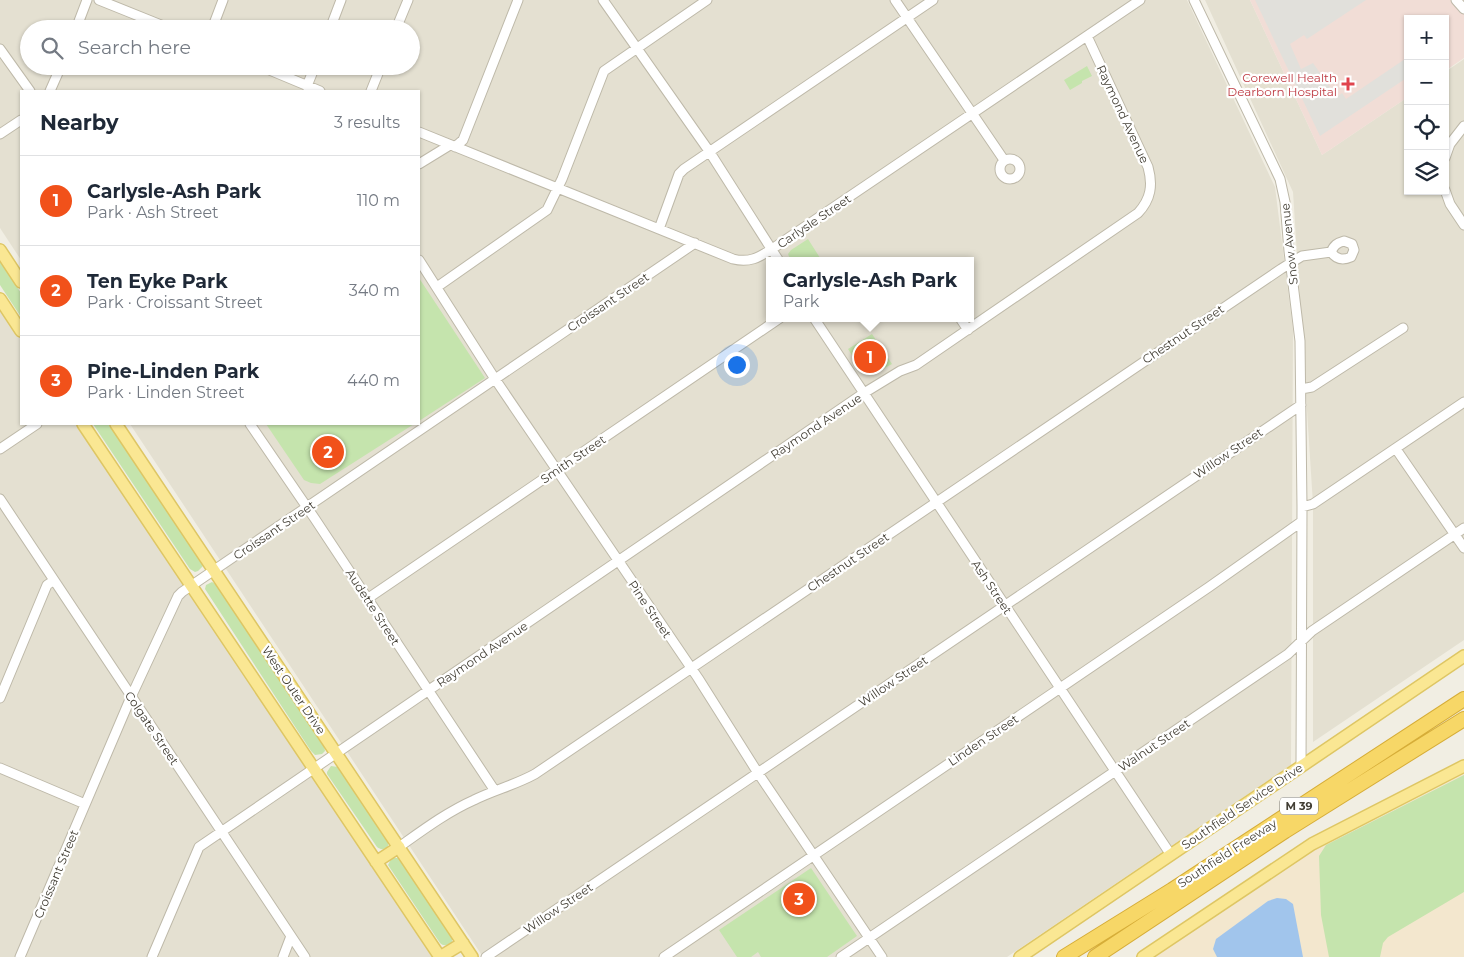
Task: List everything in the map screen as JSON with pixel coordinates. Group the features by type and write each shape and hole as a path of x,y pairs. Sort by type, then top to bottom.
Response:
{"highway":[{"name":"Southfield Freeway","path":"1064,957 1172,890 1464,699"},
{"name":"Southfield Freeway","path":"1095,957 1285,831 1464,719"},
{"path":"1109,957 1161,912"}],"main road":[{"path":"0,250 20,280"},
{"path":"0,299 20,329"},
{"path":"84,425 440,957 463,943"},
{"name":"West Outer Drive","path":"117,425 472,957"},
{"name":"Southfield Service Drive","path":"1020,957 1464,656"},
{"path":"1143,957 1312,844 1464,766"},
{"path":"376,862 399,847"}],"street":[{"path":"79,20 87,0"},
{"path":"99,0 148,20"},
{"path":"215,20 223,0"},
{"path":"333,20 341,0"},
{"path":"400,20 408,0"},
{"path":"420,163 464,140 518,0"},
{"path":"603,0 709,151 776,257"},
{"path":"437,286 543,214 550,206 604,71 707,0"},
{"path":"894,0 1004,160"},
{"path":"659,229 679,174 709,151 933,0"},
{"name":"Carlysle Street","path":"420,132 741,261 757,259 1140,0"},
{"name":"Snow Avenue","path":"1194,0 1280,179 1284,196 1300,341 1301,522"},
{"path":"1456,0 1464,8"},
{"name":"Raymond Avenue","path":"221,831 864,394 900,371 916,364 968,330 1133,218 1142,209 1148,198 1151,184 1148,167 1087,36"},
{"path":"0,49 29,90"},
{"path":"50,90 56,75"},
{"path":"279,75 308,89 312,75"},
{"path":"371,90 377,75"},
{"path":"0,134 20,121"},
{"path":"1448,150 1464,126"},
{"path":"1447,195 1450,204 1464,225"},
{"name":"Croissant Street","path":"20,957 131,697 178,596 190,585 214,571 695,243"},
{"name":"Chestnut Street","path":"399,847 455,809 517,784 535,774 1290,262 1302,256 1331,252"},
{"name":"Pine Street","path":"420,261 495,379 691,669 882,957"},
{"name":"Smith Street","path":"367,599 774,322"},
{"name":"Ash Street","path":"817,322 1171,855"},
{"path":"963,322 968,330"},
{"path":"1301,389 1312,387 1402,328"},
{"path":"1302,507 1313,504 1464,402"},
{"name":"Willow Street","path":"486,957 1301,405"},
{"path":"0,449 36,425"},
{"name":"Audette Street","path":"251,425 495,792"},
{"path":"1396,449 1464,548"},
{"name":"Colgate Street","path":"0,499 306,957"},
{"path":"1300,767 1301,522"},
{"name":"Linden Street","path":"664,957 1209,587 1301,522"},
{"name":"Walnut Street","path":"840,957 1288,654 1314,630 1464,528"},
{"path":"0,698 47,585 53,581"},
{"path":"0,768 85,804"},
{"path":"152,957 197,849 221,831"},
{"path":"283,957 292,936"}],"shaded area":[{"path":"0,0 1187,0 1275,187 1293,330 1291,765 1007,957 483,957 131,425 420,425 420,90 20,90 20,258 0,228"},
{"path":"1205,0 1250,0 1322,155 1404,100 1404,195 1449,195 1449,69 1464,59 1464,640 1313,742 1313,504 1293,192"},
{"name":"Corewell Health Dearborn Hospital","path":"1250,0 1464,0 1464,58 1449,68 1449,15 1404,15 1404,100 1322,155"},
{"path":"1255,0 1366,0 1307,39 1304,35 1290,44 1301,69 1313,63 1337,97 1342,93 1346,99 1404,60 1404,80 1320,136"},
{"path":"0,302 20,332 20,425 81,425 432,957 0,957"},
{"path":"1464,772 1464,957 1151,957 1289,864"}],"green space":[{"path":"1087,66 1092,76 1070,90 1064,80"},
{"path":"808,239 819,257 789,257 788,254"},
{"path":"0,261 20,291 20,315 0,285"},
{"path":"420,280 485,378 420,420"},
{"path":"872,334 892,364 872,375 864,374 848,349"},
{"path":"94,425 110,425 202,562 203,566 198,571 195,572 190,569"},
{"path":"267,425 412,425 320,484 304,480"},
{"path":"212,582 217,585 324,745 325,751 322,754 315,755 311,751 205,589 206,585"},
{"path":"331,766 338,767 388,841 388,846 381,849 377,847 327,774"},
{"path":"1464,775 1464,892 1388,937 1383,943 1380,957 1329,957 1321,915 1319,856 1326,845"},
{"path":"399,858 452,936 452,942 448,945 440,943 388,865 391,859"},
{"path":"811,868 857,936 827,957 761,957 758,952 751,957 737,957 719,930"}],"water":[{"path":"1277,898 1286,899 1293,904 1303,957 1217,957 1213,949 1216,939 1268,901"}],"place":[{"name":"Corewell Health Dearborn Hospital","path":"1348,84"},
{"name":"Carlysle-Ash Park","path":"870,357"},
{"name":"Ten Eyke Park","path":"328,452"},
{"name":"Pine-Linden Park","path":"799,899"}]}
